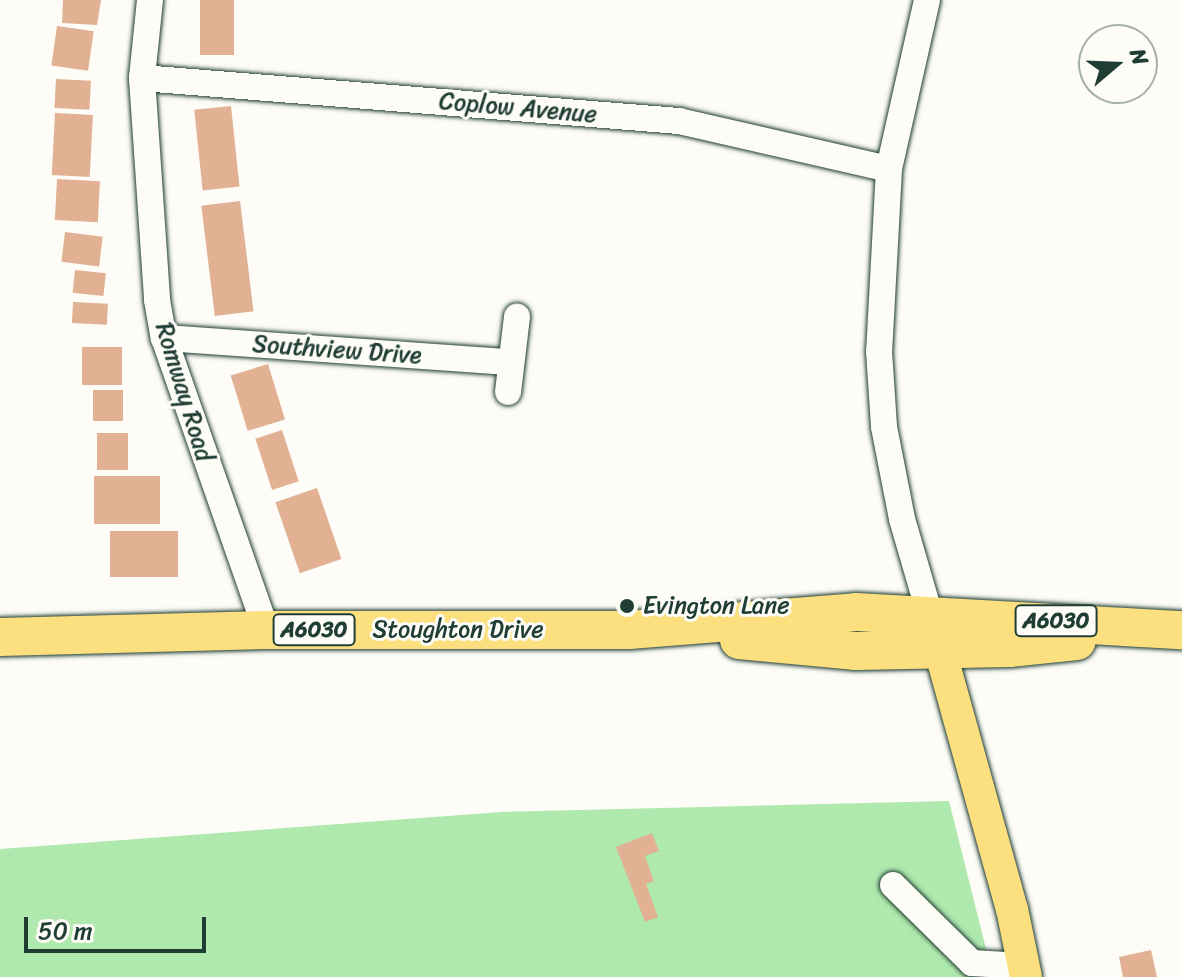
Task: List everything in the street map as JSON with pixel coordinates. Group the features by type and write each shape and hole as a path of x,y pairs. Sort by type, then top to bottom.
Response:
{"highway":[{"name":"Stoughton Drive","path":"0,637 266,630 629,630 856,651 935,633"},
{"name":"A6030","path":"935,633 1009,648 1182,631"}],"main road":[{"path":"935,633 1012,909 1024,972"}],"street":[{"name":"Romway Road","path":"150,0 142,78 157,300 164,338 266,630"},
{"path":"927,0 889,169 879,351 884,427 902,519 935,633"},
{"name":"Coplow Avenue","path":"142,78 679,121 889,169"},
{"path":"508,392 517,317"},
{"name":"Southview Drive","path":"164,338 510,362"},
{"path":"893,885 972,963 1024,972"}],"green space":[{"path":"949,801 993,977 0,977 0,849 502,812"}],"building":[{"path":"63,0 101,0 97,25 62,23"},
{"path":"200,0 234,0 234,55 200,55"},
{"path":"57,26 94,31 88,71 51,66"},
{"path":"56,79 91,81 89,110 54,108"},
{"path":"231,106 239,187 203,190 194,110"},
{"path":"55,113 93,115 90,177 52,175"},
{"path":"57,179 100,181 98,222 55,220"},
{"path":"240,201 254,311 215,316 201,206"},
{"path":"65,232 103,237 99,266 61,262"},
{"path":"75,270 106,273 103,296 73,293"},
{"path":"73,302 108,304 107,325 72,323"},
{"path":"82,347 122,347 122,385 82,385"},
{"path":"268,364 285,419 248,431 231,375"},
{"path":"93,390 123,390 123,421 93,421"},
{"path":"282,430 299,481 272,490 255,439"},
{"path":"97,433 128,433 128,470 97,470"},
{"path":"94,476 160,476 160,524 94,524"},
{"path":"317,488 341,559 300,573 275,502"},
{"path":"110,531 178,531 178,577 110,577"},
{"path":"652,833 659,851 645,856 654,881 646,884 658,917 645,922 616,847"},
{"path":"1151,950 1157,977 1123,977 1119,957"}],"place":[{"name":"Evington Lane","path":"627,606"}]}
